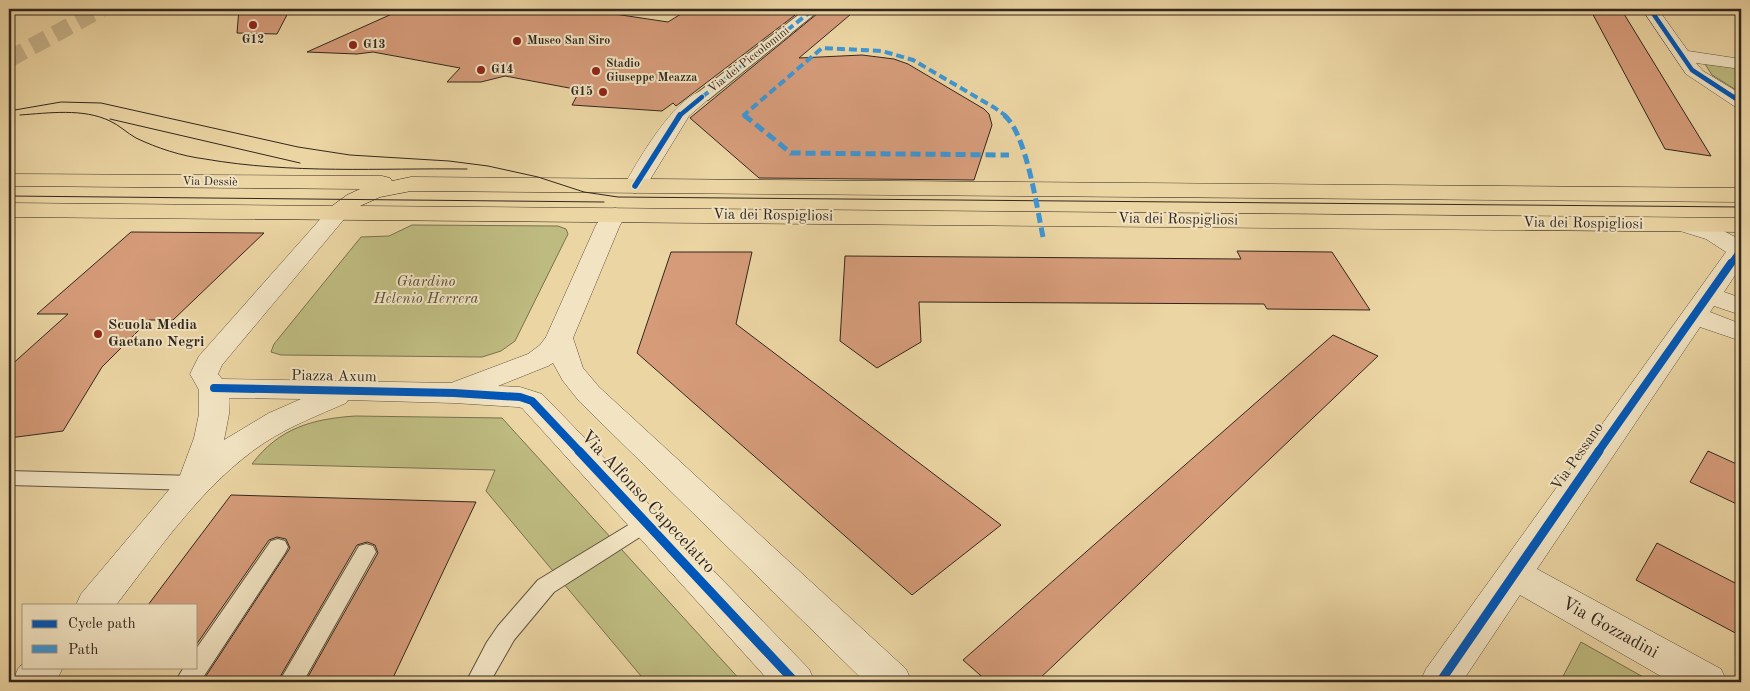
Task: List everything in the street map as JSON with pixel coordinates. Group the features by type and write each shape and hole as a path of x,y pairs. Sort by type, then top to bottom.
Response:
{"main road":[{"name":"Via Dessiè","path":"9,180 411,184"},
{"path":"339,212 348,203 374,191 411,184 635,186"},
{"name":"Via dei Rospigliosi","path":"635,186 1741,195"},
{"name":"Piazza Axum","path":"615,215 635,186"},
{"name":"Via Dessiè","path":"9,210 339,212"},
{"path":"339,212 615,215"},
{"name":"Via dei Rospigliosi","path":"615,215 1741,225"}],"street":[{"name":"Via dei Piccolomini","path":"635,186 644,169 682,112 814,9"},
{"path":"1650,9 1698,75 1741,102"},
{"path":"1684,56 1741,64"},
{"path":"95,604 194,483 211,434 214,413 214,388 204,374 209,362 339,212"},
{"name":"Piazza Axum","path":"214,388 454,393 538,360 550,351 559,338 608,225 615,215"},
{"name":"Via Pessano","path":"1440,682 1740,250 1708,231 1685,225"},
{"path":"1701,305 1741,307"},
{"path":"1701,305 1741,332"},
{"name":"Via Alfonso Capecelatro","path":"559,338 563,358 571,374 589,394 892,682"},
{"name":"Piazza Axum","path":"194,483 230,452 280,420 312,404 349,391"},
{"name":"Via Alfonso Capecelatro","path":"454,393 520,397 532,401 796,682"},
{"name":"Via Gozzadini","path":"1514,574 1707,682"},
{"path":"32,682 43,668"}],"lane":[{"path":"9,478 194,483"},
{"path":"478,682 495,649 506,633 546,586 647,524"},
{"path":"198,667 278,547"},
{"path":"291,682 366,552"},
{"path":"188,682 197,668"}],"green space":[{"path":"1705,64 1741,68 1741,93 1712,75"},
{"name":"Giardino Helenio Herrera","path":"412,225 558,226 566,229 568,234 515,341 501,351 482,357 281,355 271,352 274,344 361,237 389,236"},
{"path":"339,417 502,418 742,682 646,682 486,491 495,470 252,464 273,442 285,434 311,423"},
{"path":"1581,642 1652,682 1560,682"}],"building":[{"path":"239,9 290,9 277,34 237,33"},
{"name":"Stadio Giuseppe Meazza","path":"403,9 581,9 668,22 689,9 803,9 676,106 673,103 662,111 572,105 580,90 505,76 481,82 447,82 460,68 373,52 357,54 307,52"},
{"path":"823,9 857,9 799,58 862,55 894,59 908,64 984,109 989,114 992,125 974,180 759,178 690,118"},
{"path":"1590,9 1621,9 1711,156 1665,149"},
{"path":"131,232 264,233 173,320 149,320 102,367 63,431 9,438 9,367 68,314 37,314"},
{"path":"1237,251 1332,252 1370,310 1267,309 1264,304 919,302 921,342 877,368 840,341 845,256 1241,259"},
{"path":"671,252 752,252 736,324 1001,525 912,595 637,353"},
{"path":"1333,335 1378,356 1036,682 988,682 963,660"},
{"path":"1708,451 1741,466 1741,506 1690,482"},
{"path":"231,495 476,502 391,682 305,682 378,553 375,545 367,542 357,545 277,682 202,682 290,548 286,539 277,537 269,540 198,642 198,604 149,604"},
{"path":"1657,543 1741,586 1741,636 1636,580"}],"tunnel":[{"path":"9,59 101,9"}],"tram line":[{"path":"9,111 61,102 101,103 298,147 350,155 449,161 488,166 538,177 584,192 618,197 1741,207"},
{"path":"20,115 66,112 89,114 110,121 136,138 169,151 196,158 237,164 336,169 467,169"},
{"path":"110,119 300,163"},
{"path":"9,196 604,202"}],"marked path":[{"path":"702,97 814,9"},
{"path":"1009,155 791,153 744,115 822,48 882,51 913,60 995,108 1009,119 1023,148 1043,237"}],"cycle path":[{"path":"1650,9 1692,70 1741,102"},
{"path":"635,186 644,169 682,112 702,97"},
{"path":"1440,682 1588,466 1741,249"},
{"path":"214,388 454,393 520,397 532,401 795,682"}],"place":[{"name":"G12","path":"253,25"},
{"name":"Museo San Siro","path":"517,41"},
{"name":"G13","path":"353,45"},
{"name":"G14","path":"481,70"},
{"name":"Stadio Giuseppe Meazza","path":"596,71"},
{"name":"G15","path":"603,92"},
{"name":"Scuola Media Gaetano Negri","path":"98,334"}]}
